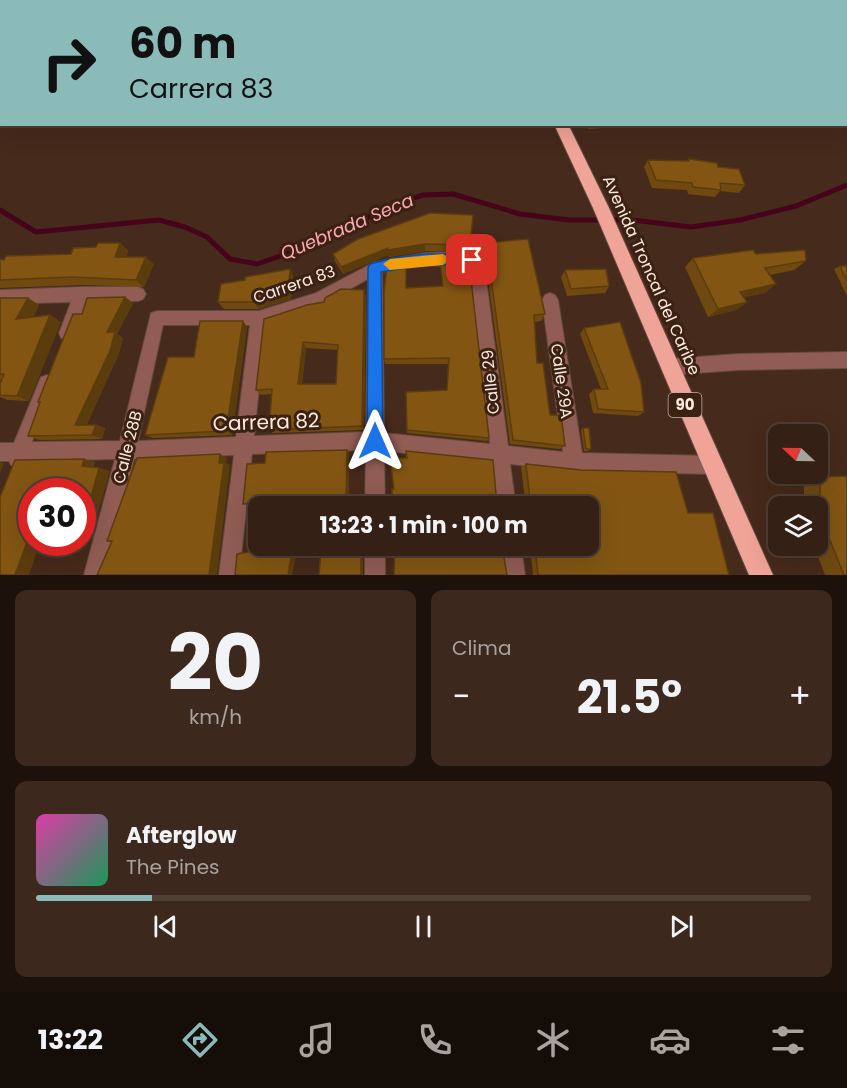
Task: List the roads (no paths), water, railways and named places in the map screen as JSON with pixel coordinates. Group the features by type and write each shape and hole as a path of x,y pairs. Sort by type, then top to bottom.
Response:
{"highway":[{"name":"Avenida Troncal del Caribe","path":"562,126 601,208 761,575"}],"street":[{"name":"Carrera 83","path":"157,318 260,318 320,298 375,268 393,263 425,259 472,260"},
{"name":"Calle 29","path":"472,260 477,264 504,496"},
{"path":"375,268 375,496"},
{"path":"62,346 82,294"},
{"path":"0,297 138,294"},
{"name":"Calle 29A","path":"550,300 574,462"},
{"name":"Calle 28B","path":"94,575 127,450 157,318"},
{"path":"229,575 260,318"},
{"path":"669,368 738,362 847,360"},
{"path":"12,472 53,368"},
{"name":"Carrera 82","path":"0,452 375,441 574,462 712,465"},
{"path":"375,556 375,575"},
{"path":"512,556 515,575"}],"waterway":[{"name":"Quebrada Seca","path":"0,210 36,232 159,220 185,227 207,237 230,259 257,264 319,243 385,208 423,195 453,194 520,214 569,220 633,220 691,227 740,220 796,206 847,185"}]}
